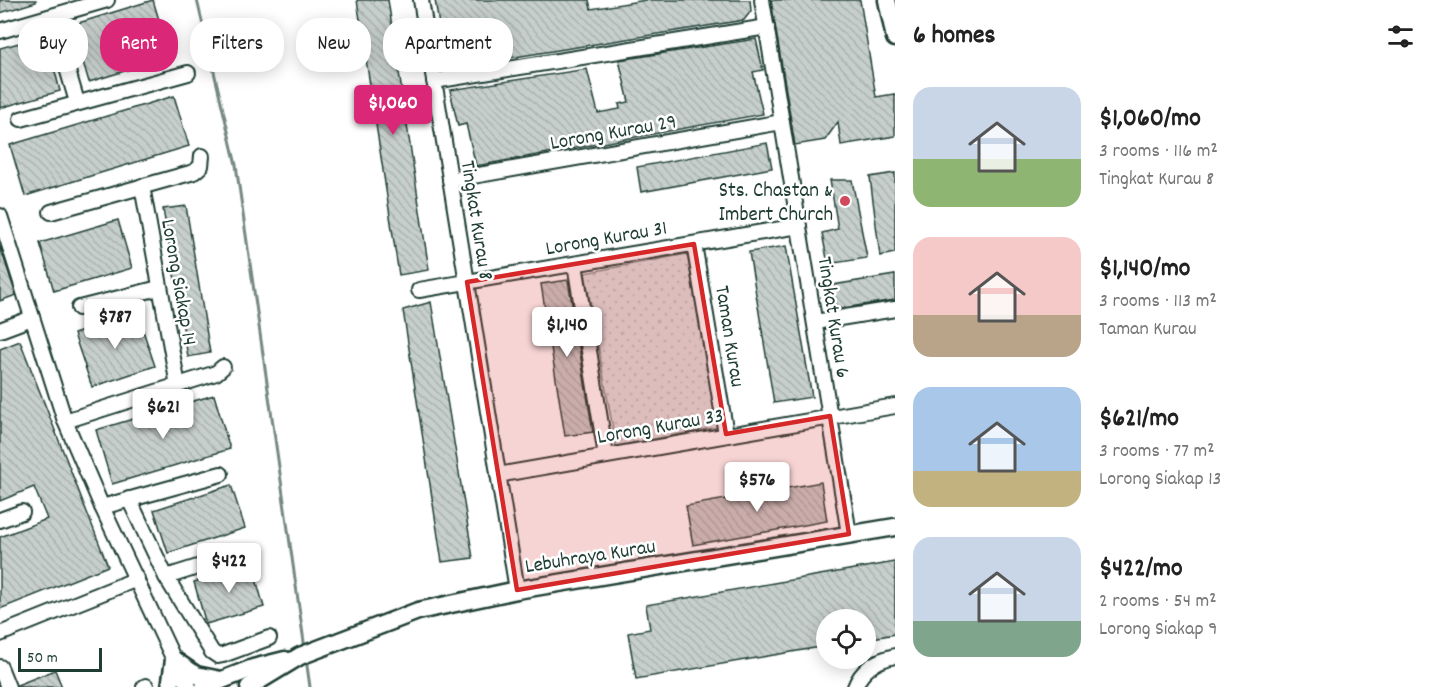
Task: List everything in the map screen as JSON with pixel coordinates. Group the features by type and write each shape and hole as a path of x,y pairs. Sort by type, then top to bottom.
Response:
{"street":[{"path":"0,31 107,0"},
{"name":"Tingkat Kurau 8","path":"421,0 517,590"},
{"name":"Tingkat Kurau 6","path":"762,0 849,534"},
{"path":"887,0 895,38"},
{"path":"52,17 77,102"},
{"path":"434,81 767,27"},
{"path":"21,119 77,102 188,74"},
{"name":"Lorong Kurau 29","path":"450,180 782,123"},
{"path":"51,212 194,172 201,166 202,156"},
{"name":"Lorong Siakap 14","path":"142,186 178,386"},
{"path":"0,216 65,421 102,507 189,687"},
{"name":"Lorong Kurau 31","path":"419,290 799,226"},
{"name":"Taman Kurau","path":"694,244 726,434"},
{"path":"575,264 606,456"},
{"path":"79,308 159,288"},
{"path":"815,322 895,309"},
{"path":"0,330 32,318"},
{"path":"65,421 178,386 216,373 223,367"},
{"name":"Lorong Kurau 33","path":"498,475 895,406"},
{"path":"102,507 221,474"},
{"path":"129,500 166,577 212,652 218,656 269,638"},
{"path":"0,520 22,512"},
{"name":"Lebuhraya Kurau","path":"204,687 253,668 300,656 418,611 517,590 895,527"},
{"path":"166,577 242,553"},
{"path":"0,634 137,579"},
{"name":"Lebuhraya Kurau","path":"249,687 300,656"},
{"path":"855,687 862,671 883,659 895,656"},
{"path":"174,660 196,675 221,680"},
{"path":"170,687 174,660"},
{"path":"0,667 8,687"}],"highlighted area":[{"path":"694,244 726,434 830,416 849,534 517,590 467,282"}],"shaded area":[{"path":"687,254 718,427 616,446 585,273"}],"building":[{"path":"0,0 36,0 36,2 0,13"},
{"path":"153,0 158,18 100,18 100,72 121,72 89,82 86,72 88,72 88,20"},
{"path":"357,0 388,0 391,18 383,18 383,72 399,72 429,270 399,275 368,72 371,72 371,18 360,18"},
{"path":"435,0 589,0 591,9 646,0 750,0 751,11 744,20 513,57 513,18 438,18"},
{"path":"771,0 860,0 876,97 895,94 895,136 841,145 838,122 825,140 795,145"},
{"path":"756,39 763,70 753,72 763,114 476,166 466,124 458,126 450,90 587,69 598,113 620,109 619,104 629,102 619,60"},
{"path":"18,43 18,72 55,72 60,91 0,108 0,48"},
{"path":"174,96 189,146 25,196 10,145"},
{"path":"767,143 772,168 641,192 637,167"},
{"path":"895,173 895,253 880,256 870,177"},
{"path":"830,180 852,180 867,258 828,264 822,233 838,229"},
{"path":"186,206 210,353 188,357 163,209"},
{"path":"118,220 132,268 54,291 40,243"},
{"path":"0,246 16,295 0,301"},
{"path":"786,246 812,397 774,403 749,252"},
{"path":"895,275 895,300 836,309 833,285"},
{"path":"568,280 593,432 565,436 541,284"},
{"path":"431,302 473,558 442,562 403,310"},
{"path":"137,313 155,366 92,387 74,334"},
{"path":"20,341 108,566 0,609 0,537 47,519 34,487 0,501 0,349"},
{"path":"214,395 230,449 112,484 96,430"},
{"path":"821,482 827,521 693,545 686,506"},
{"path":"231,485 245,528 168,553 154,510"},
{"path":"895,562 895,634 876,637 876,609 816,609 816,648 636,679 628,633 650,629 646,605"},
{"path":"252,565 264,607 206,624 194,582"},
{"path":"55,670 62,687 17,687 17,685"}],"waterway":[{"path":"197,0 236,165 305,649"},
{"path":"306,659 310,687"}],"place":[{"name":"Sts. Chastan & Imbert Church","path":"845,201"}]}
